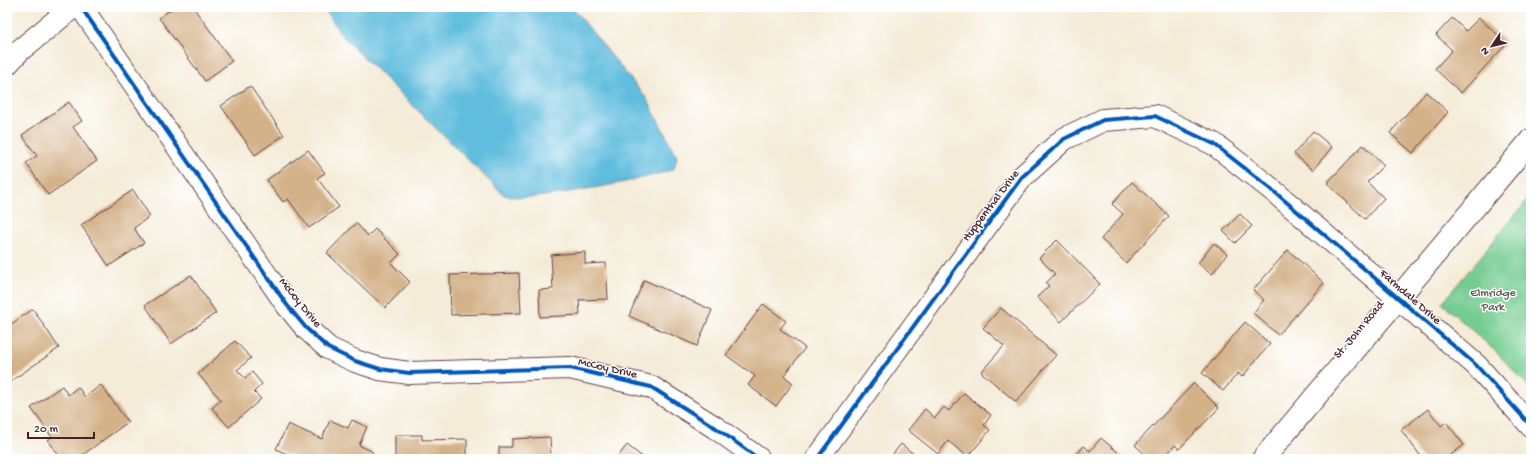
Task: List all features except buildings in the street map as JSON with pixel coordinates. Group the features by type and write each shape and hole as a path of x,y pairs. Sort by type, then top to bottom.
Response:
{"street":[{"path":"7,64 19,51 73,7"},
{"name":"McCoy Drive","path":"82,7 287,305 306,328 328,348 355,361 380,369 410,373 570,368 652,387 716,428 759,459"},
{"name":"Huppenthal Drive","path":"817,459 1022,177 1064,139 1103,120 1155,116 1214,144 1270,188"},
{"name":"St. John Road","path":"1263,459 1397,297 1531,140"},
{"name":"Farmdale Drive","path":"1270,188 1476,365 1531,426"}],"green space":[{"name":"Elmridge Park","path":"1531,196 1531,389 1496,352 1442,303"}],"water":[{"path":"327,7 572,7 647,99 677,157 674,169 628,181 552,195 514,197 504,195 343,37 326,11"}],"cycle path":[{"path":"81,7 287,305 306,328 328,348 355,361 380,369 409,373 570,368 651,387 716,428 759,459"},
{"path":"817,459 1022,177 1064,139 1103,120 1155,116 1214,144 1270,188 1476,365 1531,426"}]}
